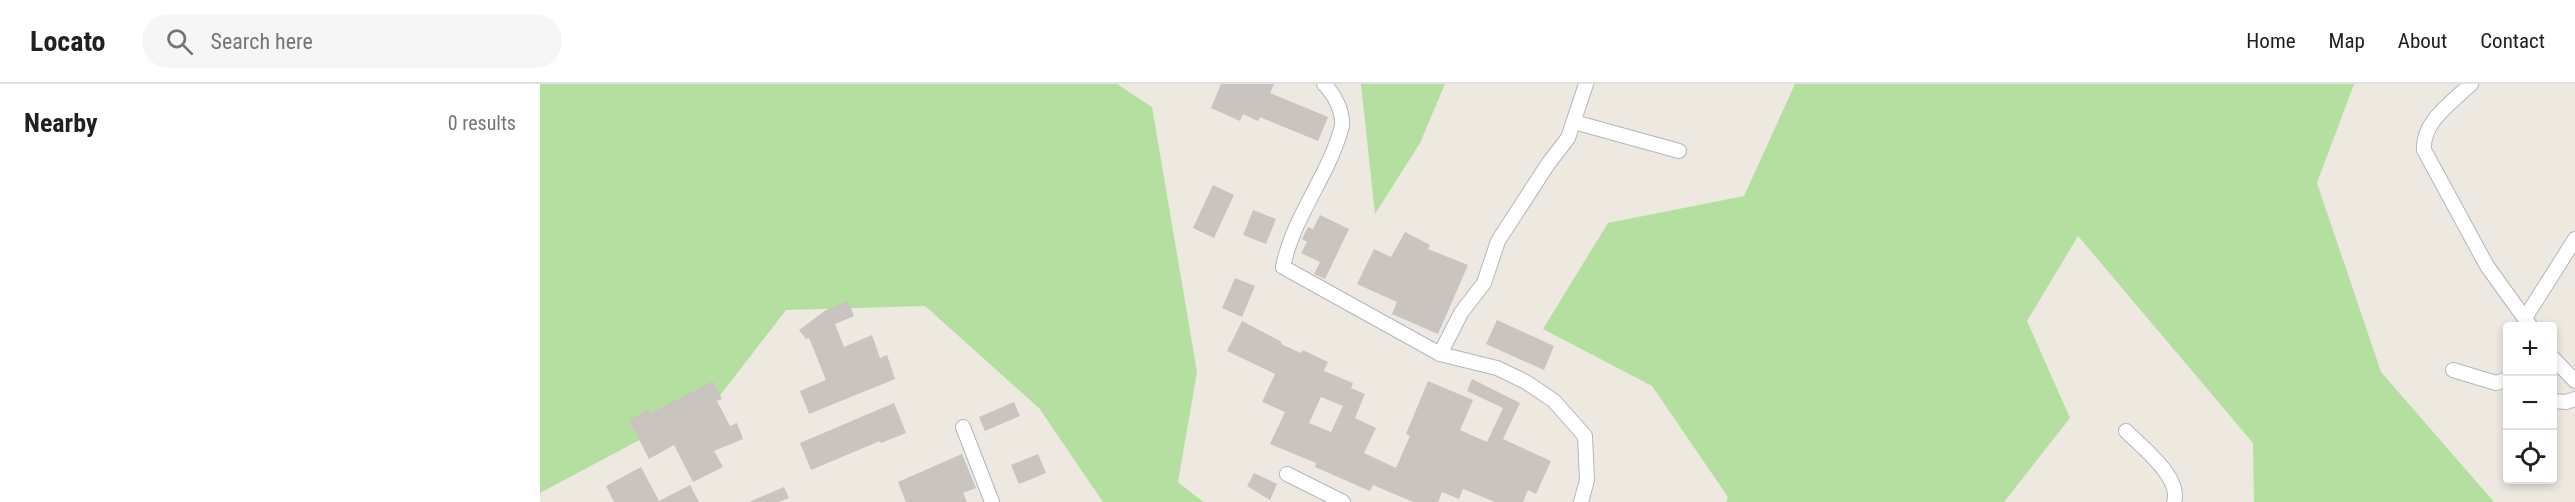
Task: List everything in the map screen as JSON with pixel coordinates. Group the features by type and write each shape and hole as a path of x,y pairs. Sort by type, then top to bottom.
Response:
{"street":[{"path":"1324,84 1336,100 1342,126 1312,197 1288,242 1283,267 1440,354 1497,368 1526,382 1554,401 1585,436 1587,480 1581,502"},
{"path":"1440,354 1461,313 1484,283 1498,241 1548,164 1560,150 1574,122 1586,84"},
{"path":"2471,84 2434,120 2423,139 2424,150 2487,266 2528,322 2575,239"},
{"path":"1574,122 1679,151"},
{"path":"2557,361 2575,381"},
{"path":"2453,370 2496,383 2503,381"},
{"path":"2557,401 2566,402 2575,399"},
{"path":"963,427 992,502"},
{"path":"2126,431 2173,480 2176,495 2174,502"},
{"path":"1287,474 1343,502"}],"green space":[{"path":"540,84 1117,84 1152,107 1197,372 1178,482 1203,502 1103,502 1039,408 925,306 786,310 718,398 540,493"},
{"path":"1361,84 1445,84 1420,143 1375,214"},
{"path":"1795,84 2354,84 2317,183 2381,372 2494,502 2254,502 2253,443 2078,236 2027,321 2070,418 2004,502 1726,502 1728,497 1652,386 1543,329 1608,223 1744,196"}],"building":[{"path":"1221,84 1274,84 1270,93 1328,117 1318,141 1260,117 1258,121 1243,114 1240,121 1211,108"},
{"path":"1213,185 1234,195 1214,238 1193,228"},
{"path":"1253,210 1276,219 1266,244 1243,235"},
{"path":"1320,215 1349,229 1325,279 1314,274 1320,262 1301,253 1307,242 1302,239 1308,227 1313,229"},
{"path":"1405,232 1430,245 1428,249 1468,265 1438,334 1392,314 1397,302 1357,284 1374,249 1391,257"},
{"path":"1235,278 1255,286 1242,317 1222,308"},
{"path":"848,301 854,316 835,324 844,347 872,335 880,358 887,355 895,379 809,414 800,391 826,380 809,338 806,339 799,330 826,310"},
{"path":"1497,320 1554,346 1544,370 1486,344"},
{"path":"1242,321 1282,342 1281,344 1301,353 1303,350 1328,362 1324,371 1353,383 1351,388 1365,394 1355,418 1376,428 1364,453 1396,468 1410,436 1406,434 1428,381 1473,400 1460,430 1487,442 1503,408 1467,391 1472,379 1520,403 1503,439 1551,461 1536,494 1528,490 1523,502 1495,502 1463,489 1459,499 1442,492 1438,502 1413,502 1373,485 1370,491 1315,467 1316,463 1270,444 1285,412 1262,402 1275,374 1227,351","holes":["1321,397 1343,406 1331,432 1309,423"]},
{"path":"713,381 722,399 717,401 730,426 737,423 743,439 714,451 723,467 693,482 674,445 649,459 629,420 649,409 651,413"},
{"path":"1014,402 1020,416 985,431 979,417"},
{"path":"894,403 906,433 881,443 880,441 811,470 800,443"},
{"path":"962,454 976,488 963,493 967,502 906,502 898,482"},
{"path":"1038,454 1046,473 1019,484 1011,465"},
{"path":"641,467 659,501 690,485 699,502 614,502 606,486"},
{"path":"1254,473 1277,484 1270,500 1247,486"},
{"path":"784,487 789,498 779,502 749,502"}]}
